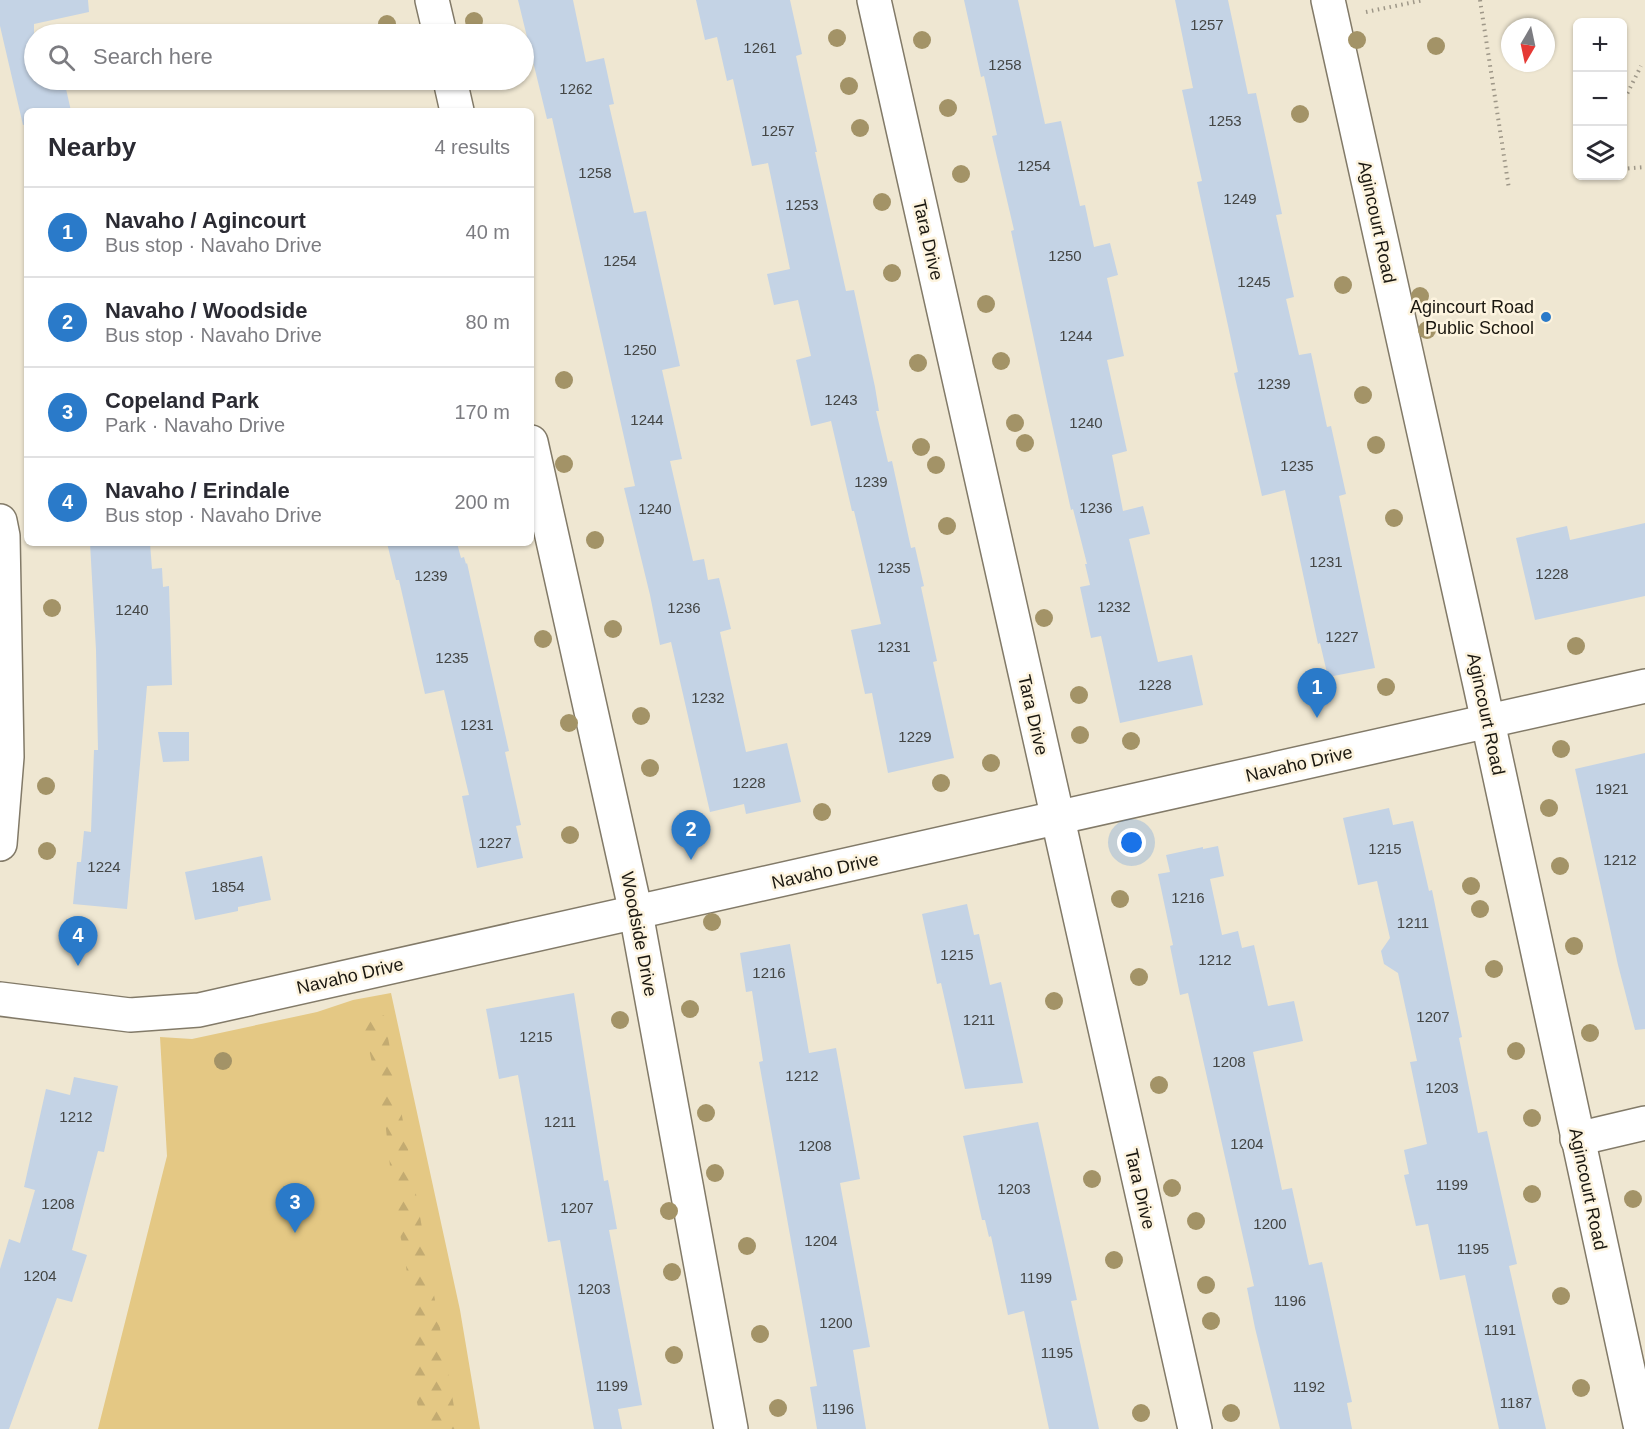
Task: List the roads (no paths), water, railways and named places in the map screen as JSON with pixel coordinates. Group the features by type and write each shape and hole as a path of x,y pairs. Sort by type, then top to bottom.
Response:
{"street":[{"path":"432,0 438,24"},
{"name":"Tara Drive","path":"874,0 1056,819 1195,1429"},
{"name":"Agincourt Road","path":"1330,9 1641,1429"},
{"path":"452,90 456,108"},
{"name":"Woodside Drive","path":"534,455 636,913 731,1429"},
{"path":"0,521 3,536 7,757 0,844"},
{"name":"Navaho Drive","path":"0,999 130,1015 199,1010 1645,686"},
{"path":"1577,1139 1645,1122"}],"place":[{"name":"Agincourt Road Public School","path":"1546,317"},
{"name":"Navaho / Agincourt","path":"1317,718"},
{"name":"Navaho / Woodside","path":"691,860"},
{"name":"Navaho / Erindale","path":"78,966"},
{"name":"Copeland Park","path":"295,1233"}]}
